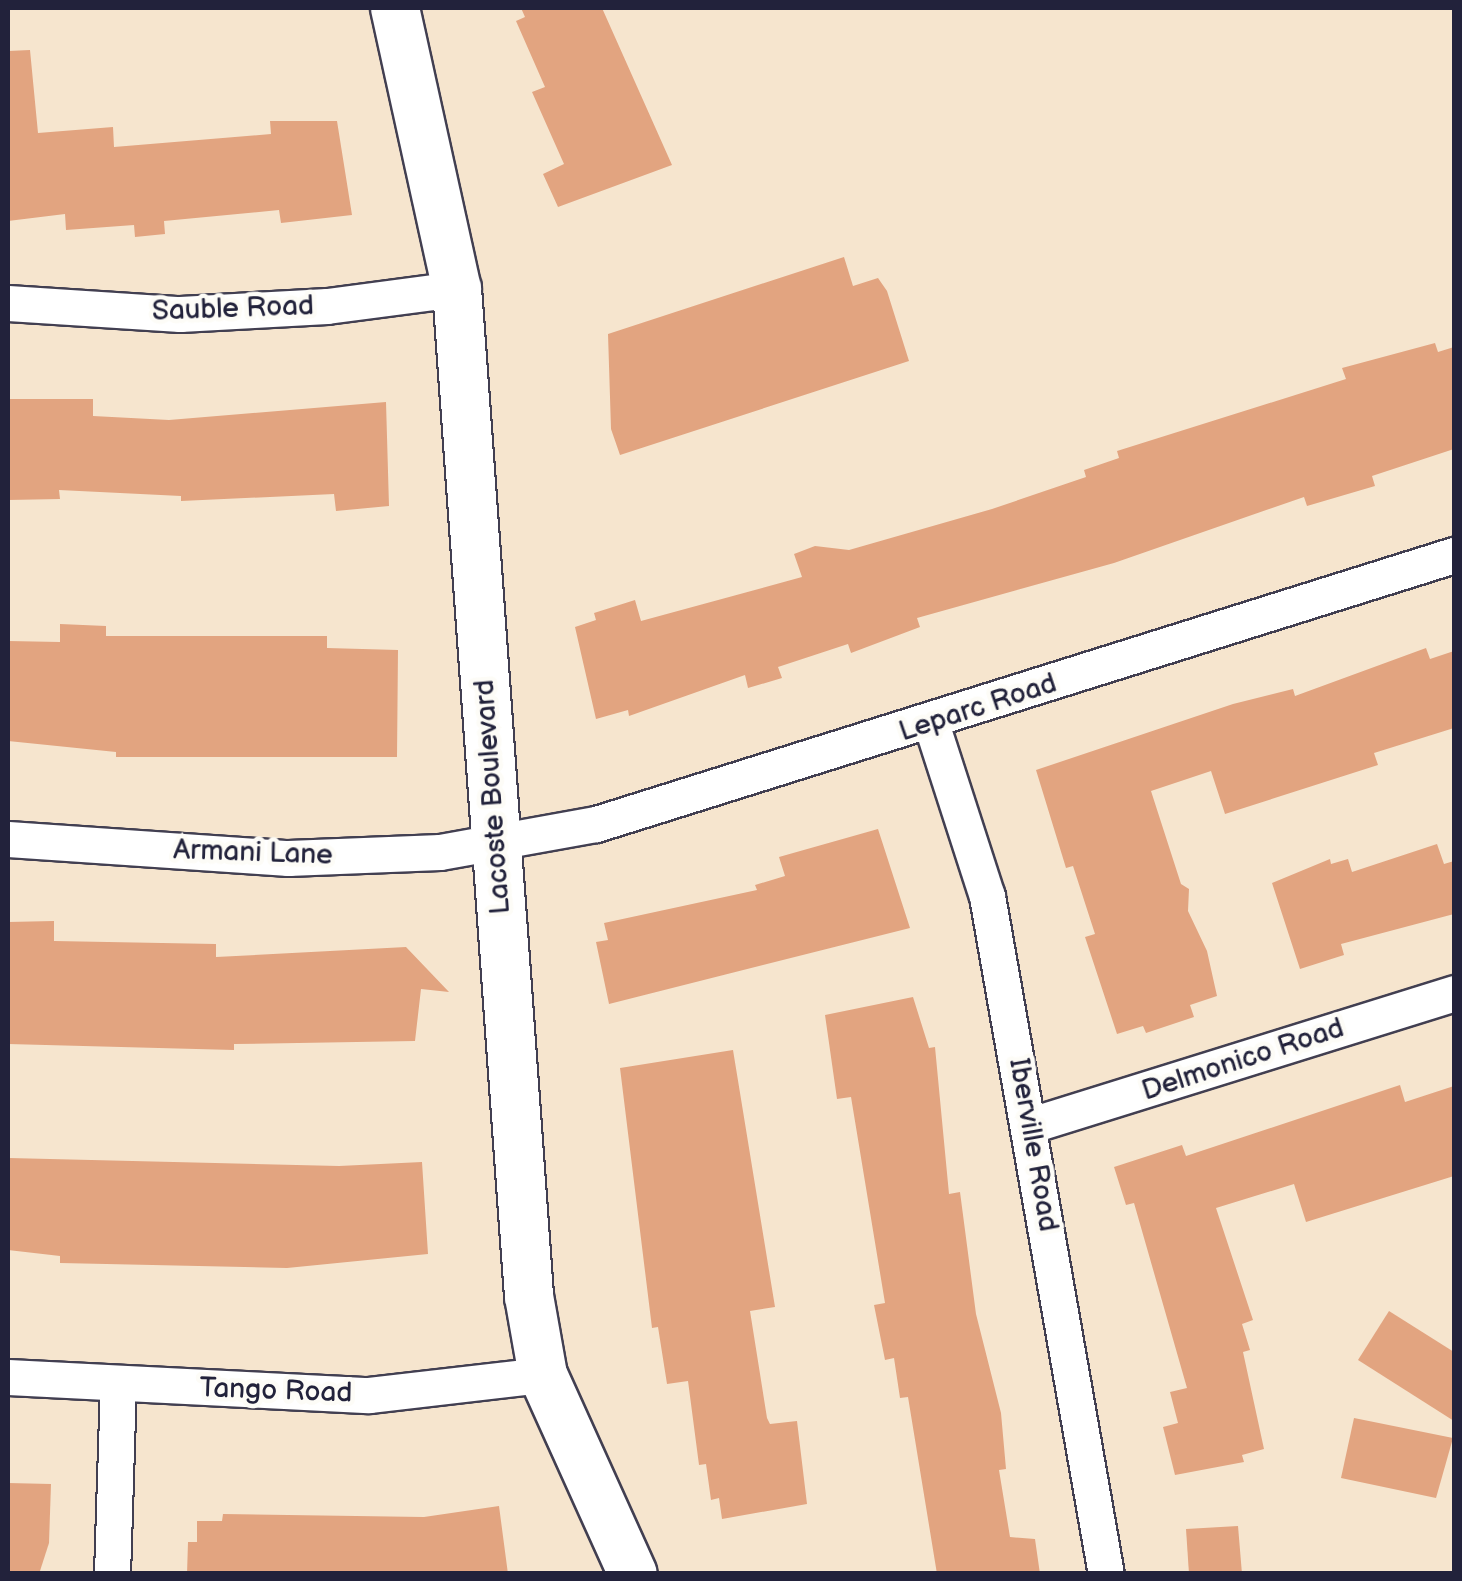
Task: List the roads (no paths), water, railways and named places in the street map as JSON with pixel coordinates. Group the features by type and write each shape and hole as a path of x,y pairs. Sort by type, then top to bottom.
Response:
{"street":[{"name":"Lacoste Boulevard","path":"395,8 457,289 529,1296 544,1374 633,1574"},
{"name":"Sauble Road","path":"8,303 198,313 327,306 457,289"},
{"name":"Leparc Road","path":"497,842 623,818 930,724 1454,555"},
{"name":"Iberville Road","path":"930,724 987,896 1031,1124 1106,1574"},
{"name":"Armani Lane","path":"8,839 288,858 440,852 497,842"},
{"name":"Delmonico Road","path":"1031,1124 1454,992"},
{"name":"Tango Road","path":"8,1377 118,1386 368,1394 544,1374"},
{"path":"112,1574 118,1386"}]}
